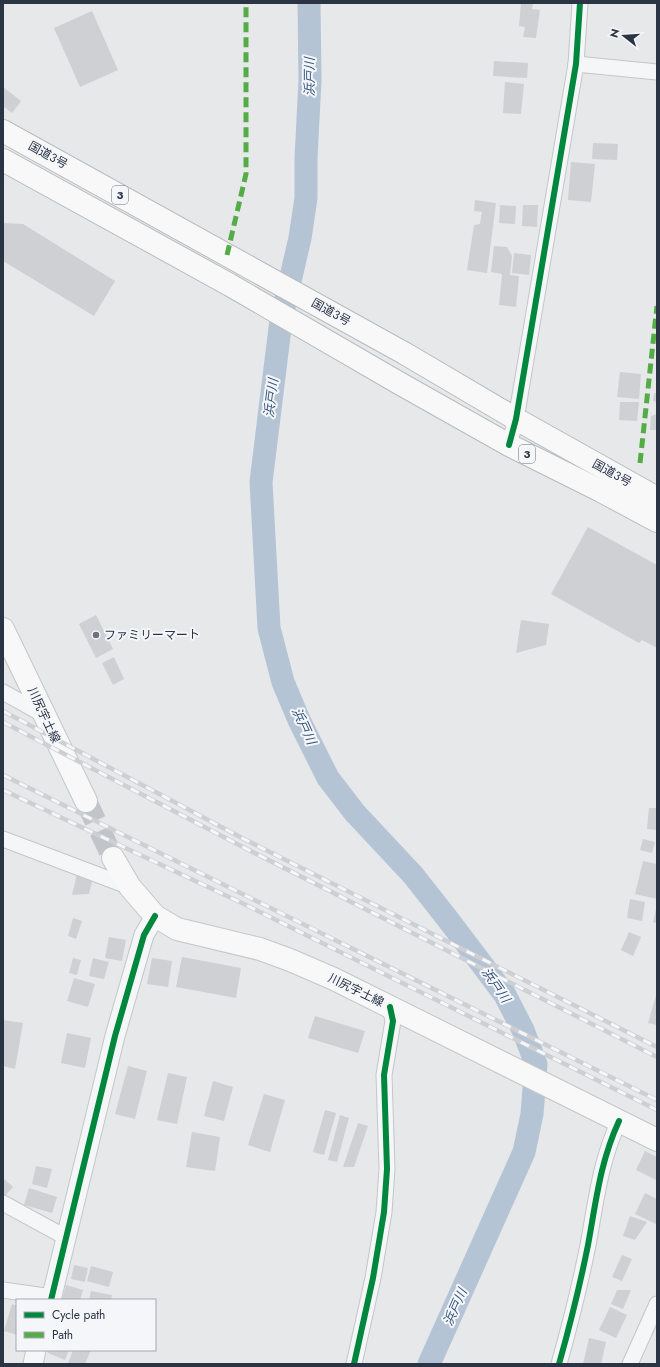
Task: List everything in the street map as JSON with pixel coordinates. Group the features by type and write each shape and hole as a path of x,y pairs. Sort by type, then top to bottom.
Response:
{"main road":[{"name":"国道3号","path":"3,131 404,353 516,419 657,498"},
{"name":"国道3号","path":"3,160 230,285 509,445 657,521"},
{"name":"川尻宇土線","path":"3,629 86,801"},
{"name":"川尻宇土線","path":"113,858 130,887 155,916 177,929 260,949 334,979 657,1140"}],"street":[{"path":"509,445 516,419 576,64 580,3"},
{"path":"576,64 657,72"},
{"path":"3,692 44,715"},
{"path":"3,839 130,887"},
{"path":"3,1290 52,1299 107,1069 136,958 144,935 155,916"},
{"path":"354,1364 374,1270 384,1212 387,1169 384,1074 396,1009"},
{"path":"559,1364 588,1246 602,1166 613,1118"},
{"path":"3,1203 66,1238"},
{"path":"630,1364 657,1304"},
{"path":"33,1364 36,1351"}],"building":[{"path":"521,3 533,3 532,9 540,10 536,38 523,37 525,27 519,26"},
{"path":"92,11 118,70 80,87 54,28"},
{"path":"494,61 528,63 527,78 493,76"},
{"path":"505,82 524,84 521,114 503,113"},
{"path":"3,87 21,101 12,113 3,106"},
{"path":"593,143 618,144 617,160 592,159"},
{"path":"571,162 595,164 591,202 568,200"},
{"path":"475,200 496,203 487,273 467,270 474,225 480,224 482,212 474,211"},
{"path":"500,205 516,206 515,224 499,223"},
{"path":"523,205 538,205 537,227 522,226"},
{"path":"3,223 23,224 115,281 94,316 3,261"},
{"path":"494,246 507,247 512,256 510,275 519,276 516,307 499,305 502,274 491,272"},
{"path":"514,253 531,255 529,275 512,273"},
{"path":"620,372 641,374 639,399 617,397"},
{"path":"654,393 657,393 657,402 653,401"},
{"path":"620,402 639,402 637,421 619,420"},
{"path":"657,414 657,430 650,430 651,416"},
{"path":"588,527 657,565 657,648 642,640 639,643 551,594"},
{"path":"96,615 113,649 96,658 79,624"},
{"path":"521,620 549,624 546,645 516,653"},
{"path":"114,657 124,679 113,685 102,663"},
{"path":"649,808 657,808 657,830 647,829"},
{"path":"643,839 655,842 652,853 640,850"},
{"path":"643,861 657,864 657,899 635,894"},
{"path":"77,874 93,878 89,894 72,895"},
{"path":"630,899 645,902 642,921 627,918"},
{"path":"657,909 657,923 653,922"},
{"path":"73,918 82,921 76,939 68,936"},
{"path":"629,932 641,937 633,956 621,950"},
{"path":"109,937 126,940 122,961 105,958"},
{"path":"182,957 241,968 236,998 176,987"},
{"path":"73,958 81,960 77,975 69,973"},
{"path":"93,958 109,962 104,979 89,976"},
{"path":"152,958 172,961 168,987 147,984"},
{"path":"74,978 95,984 88,1007 67,1001"},
{"path":"657,992 657,1025 648,1023"},
{"path":"315,1016 365,1031 358,1053 308,1038"},
{"path":"3,1020 23,1023 15,1069 3,1066"},
{"path":"67,1033 91,1038 85,1068 61,1063"},
{"path":"128,1066 147,1071 135,1119 115,1114"},
{"path":"168,1073 187,1077 177,1124 157,1120"},
{"path":"213,1081 233,1087 224,1121 204,1116"},
{"path":"264,1094 285,1100 270,1152 248,1145"},
{"path":"325,1110 336,1113 324,1155 313,1152"},
{"path":"340,1115 349,1118 337,1162 328,1160"},
{"path":"358,1123 368,1126 354,1167 343,1167"},
{"path":"192,1132 220,1137 215,1171 186,1167"},
{"path":"645,1151 657,1157 656,1180 636,1170"},
{"path":"36,1166 52,1169 47,1188 32,1184"},
{"path":"3,1178 13,1187 3,1198"},
{"path":"29,1188 57,1197 52,1213 24,1205"},
{"path":"645,1193 657,1199 656,1224 635,1214"},
{"path":"630,1216 647,1222 635,1240 623,1236"},
{"path":"622,1255 632,1259 622,1281 612,1277"},
{"path":"74,1265 88,1268 85,1282 71,1279"},
{"path":"91,1266 113,1272 109,1287 87,1281"},
{"path":"66,1285 83,1290 80,1299 62,1299"},
{"path":"617,1290 631,1290 623,1309 611,1304"},
{"path":"91,1291 112,1295 111,1299 89,1299"},
{"path":"12,1304 16,1306 16,1335 4,1331"},
{"path":"610,1307 627,1315 616,1338 599,1330"},
{"path":"589,1338 606,1342 601,1364 583,1364"},
{"path":"49,1351 69,1351 65,1360 48,1353"},
{"path":"73,1351 91,1351 85,1364 68,1363"}],"waterway":[{"name":"浜戸川","path":"309,3 310,80 306,158 306,198 300,238 281,320 261,482 269,628 283,682 299,720 328,778 355,813 413,875 505,995 523,1030 536,1064 532,1114 524,1152 429,1364"}],"tunnel":[{"path":"86,801 113,858"}],"railway":[{"path":"3,711 244,839 657,1047"},
{"path":"3,722 239,845 657,1057"},
{"path":"3,775 657,1100"},
{"path":"3,790 244,904 657,1110"}],"marked path":[{"path":"227,255 246,174 246,3"},
{"path":"640,463 657,306"}],"cycle path":[{"path":"509,445 516,419 576,64 580,3"},
{"path":"51,1299 115,1036 144,935 155,916"},
{"path":"354,1364 373,1278 384,1212 387,1169 384,1075 393,1021 390,1007"},
{"path":"559,1364 582,1275 603,1167 619,1121"}],"place":[{"name":"ファミリーマート","path":"96,635"}]}
